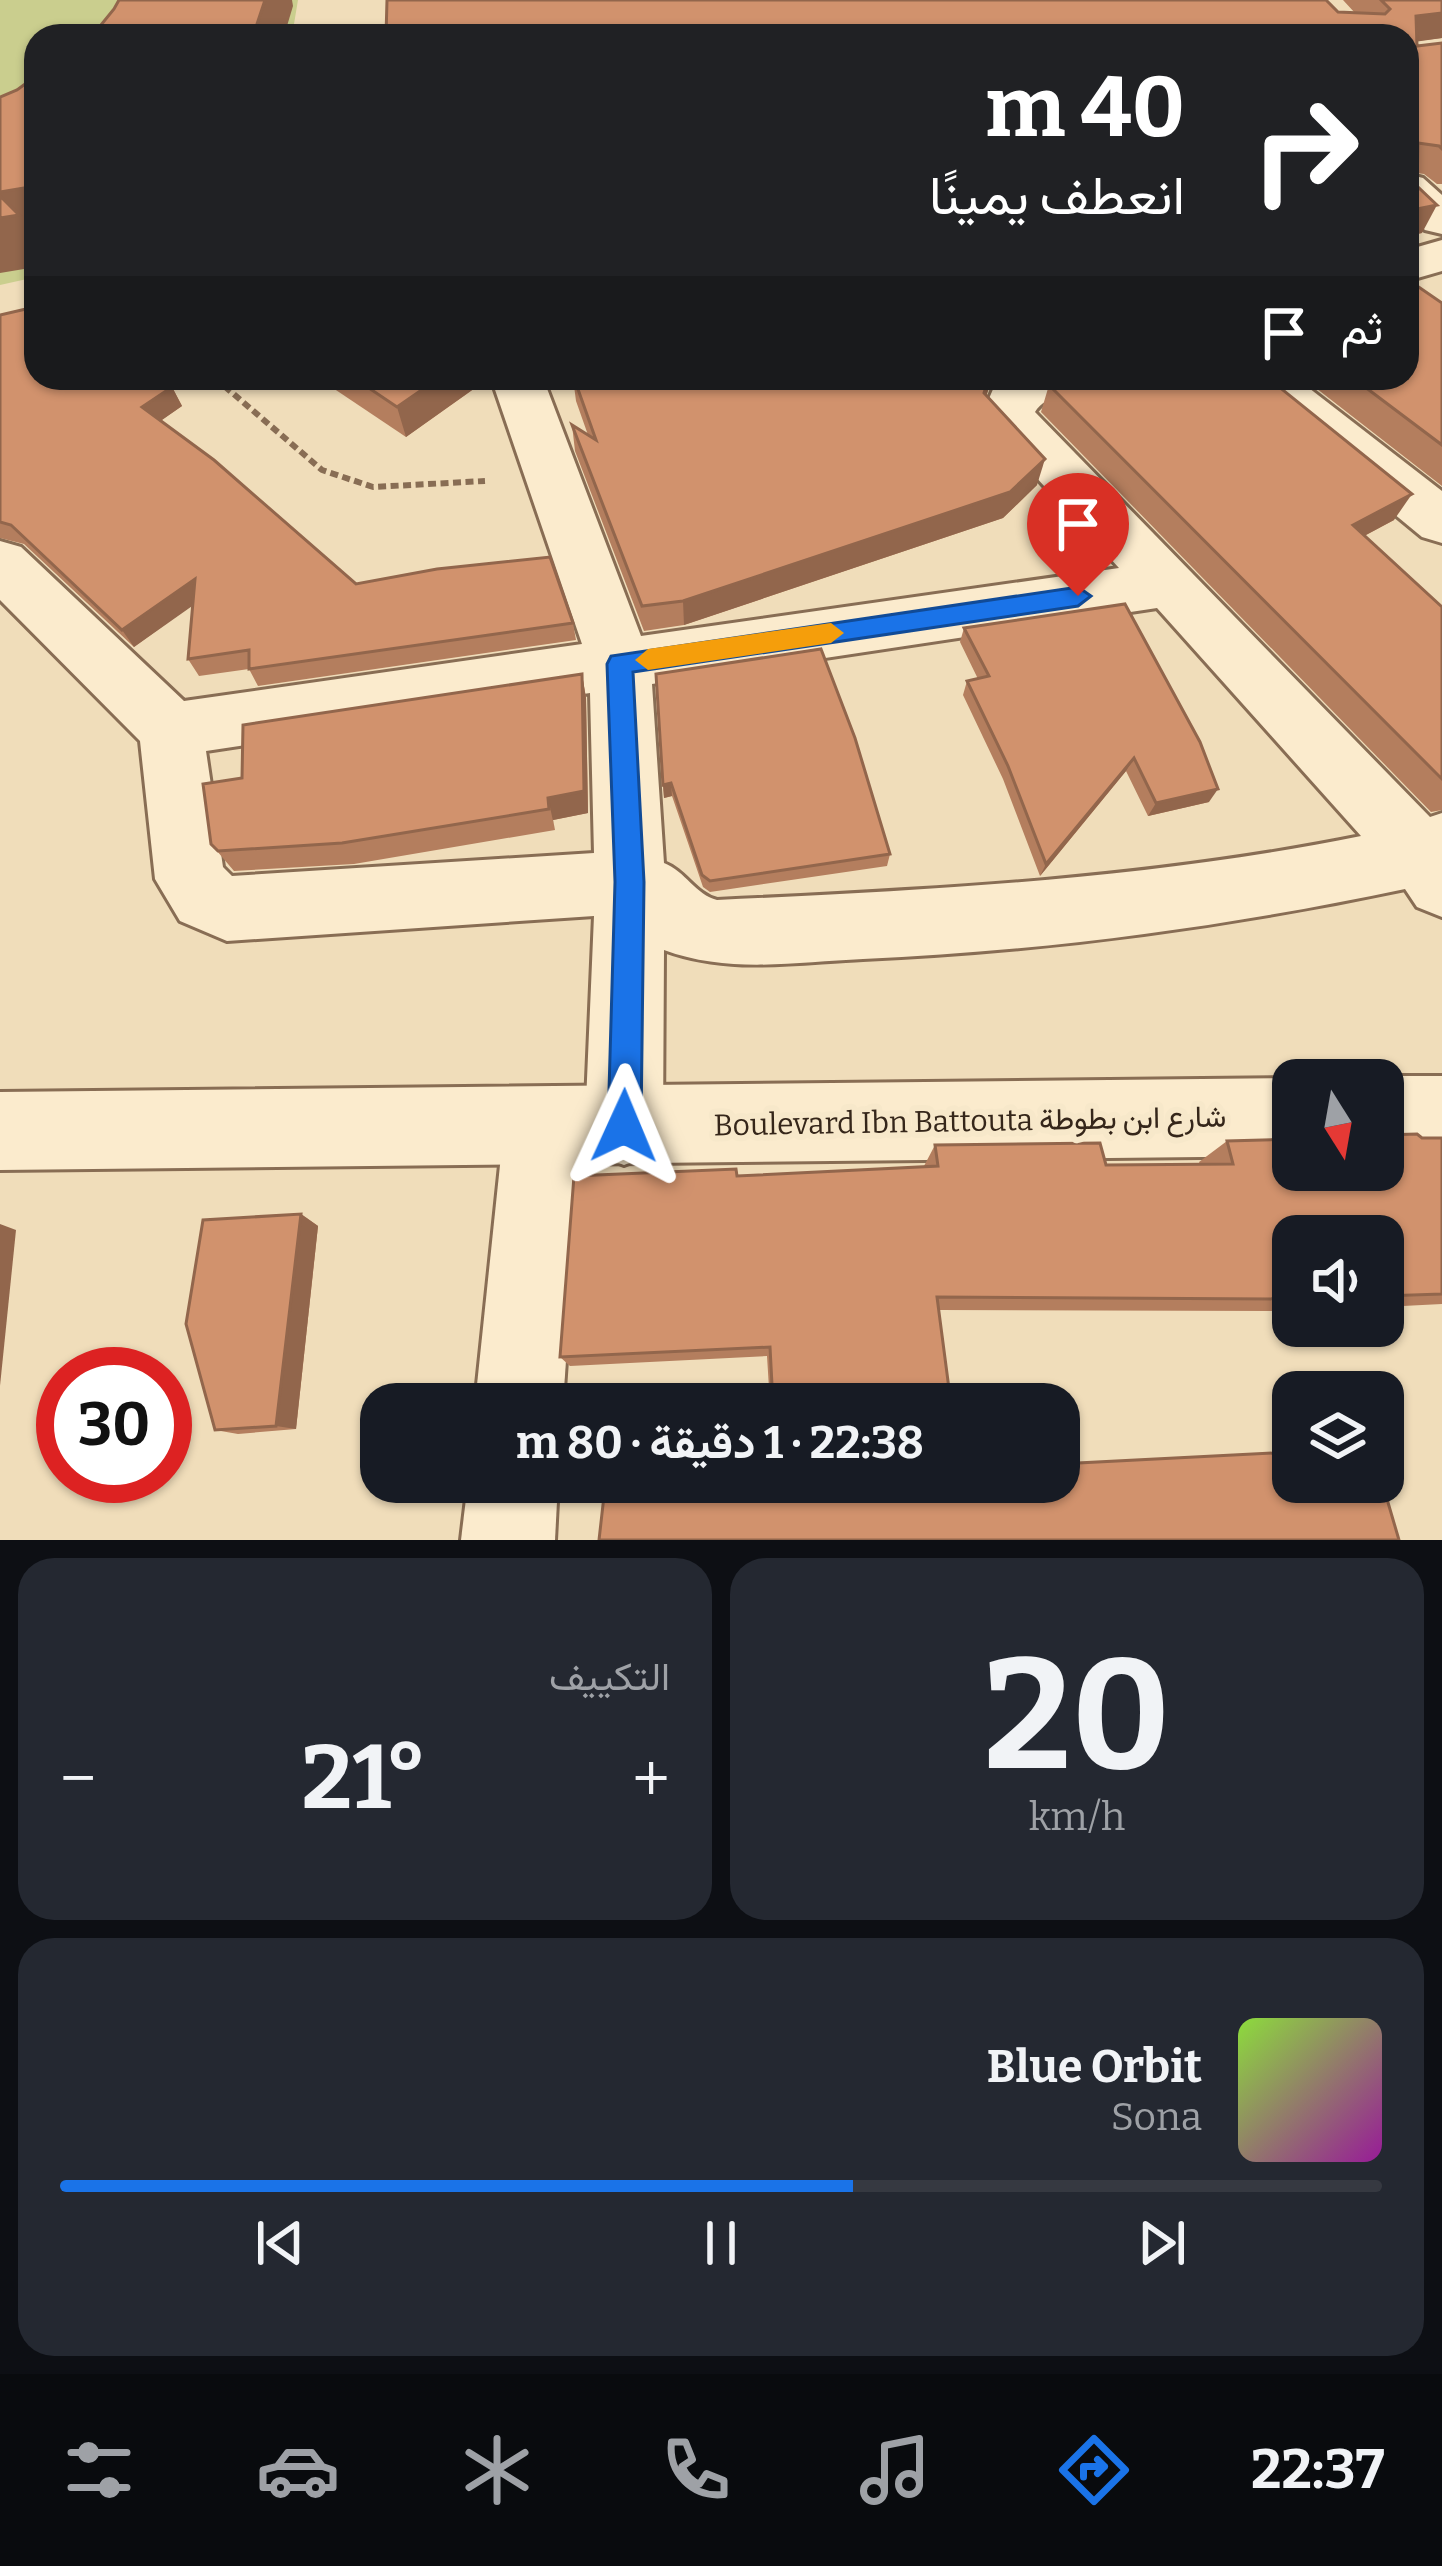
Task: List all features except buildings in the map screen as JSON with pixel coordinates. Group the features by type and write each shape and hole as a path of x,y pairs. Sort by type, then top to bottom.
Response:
{"street":[{"path":"1419,245 1434,218"},
{"path":"535,390 553,478 620,664 629,882 624,1126"},
{"path":"1025,390 1009,405 1008,417 1435,861"},
{"path":"1277,390 1442,522"},
{"path":"0,563 171,730 190,879 205,898 227,909 629,882 653,891 686,925 717,933 958,922 1136,904 1435,861"},
{"path":"171,730 1170,583"},
{"path":"1404,1115 1442,1114"},
{"name":"Boulevard Ibn Battouta شارع ابن بطوطة","path":"0,1131 1272,1117"},
{"path":"521,1383 543,1127"},
{"path":"508,1540 511,1503"}],"path":[{"path":"228,390 322,470 373,487 553,478"}],"green space":[{"path":"0,0 298,0 294,24 24,24 24,280 0,285"}],"slow traffic":[{"path":"648,660 831,633"}],"route":[{"path":"624,1126 629,882 620,664 1078,596"}]}
